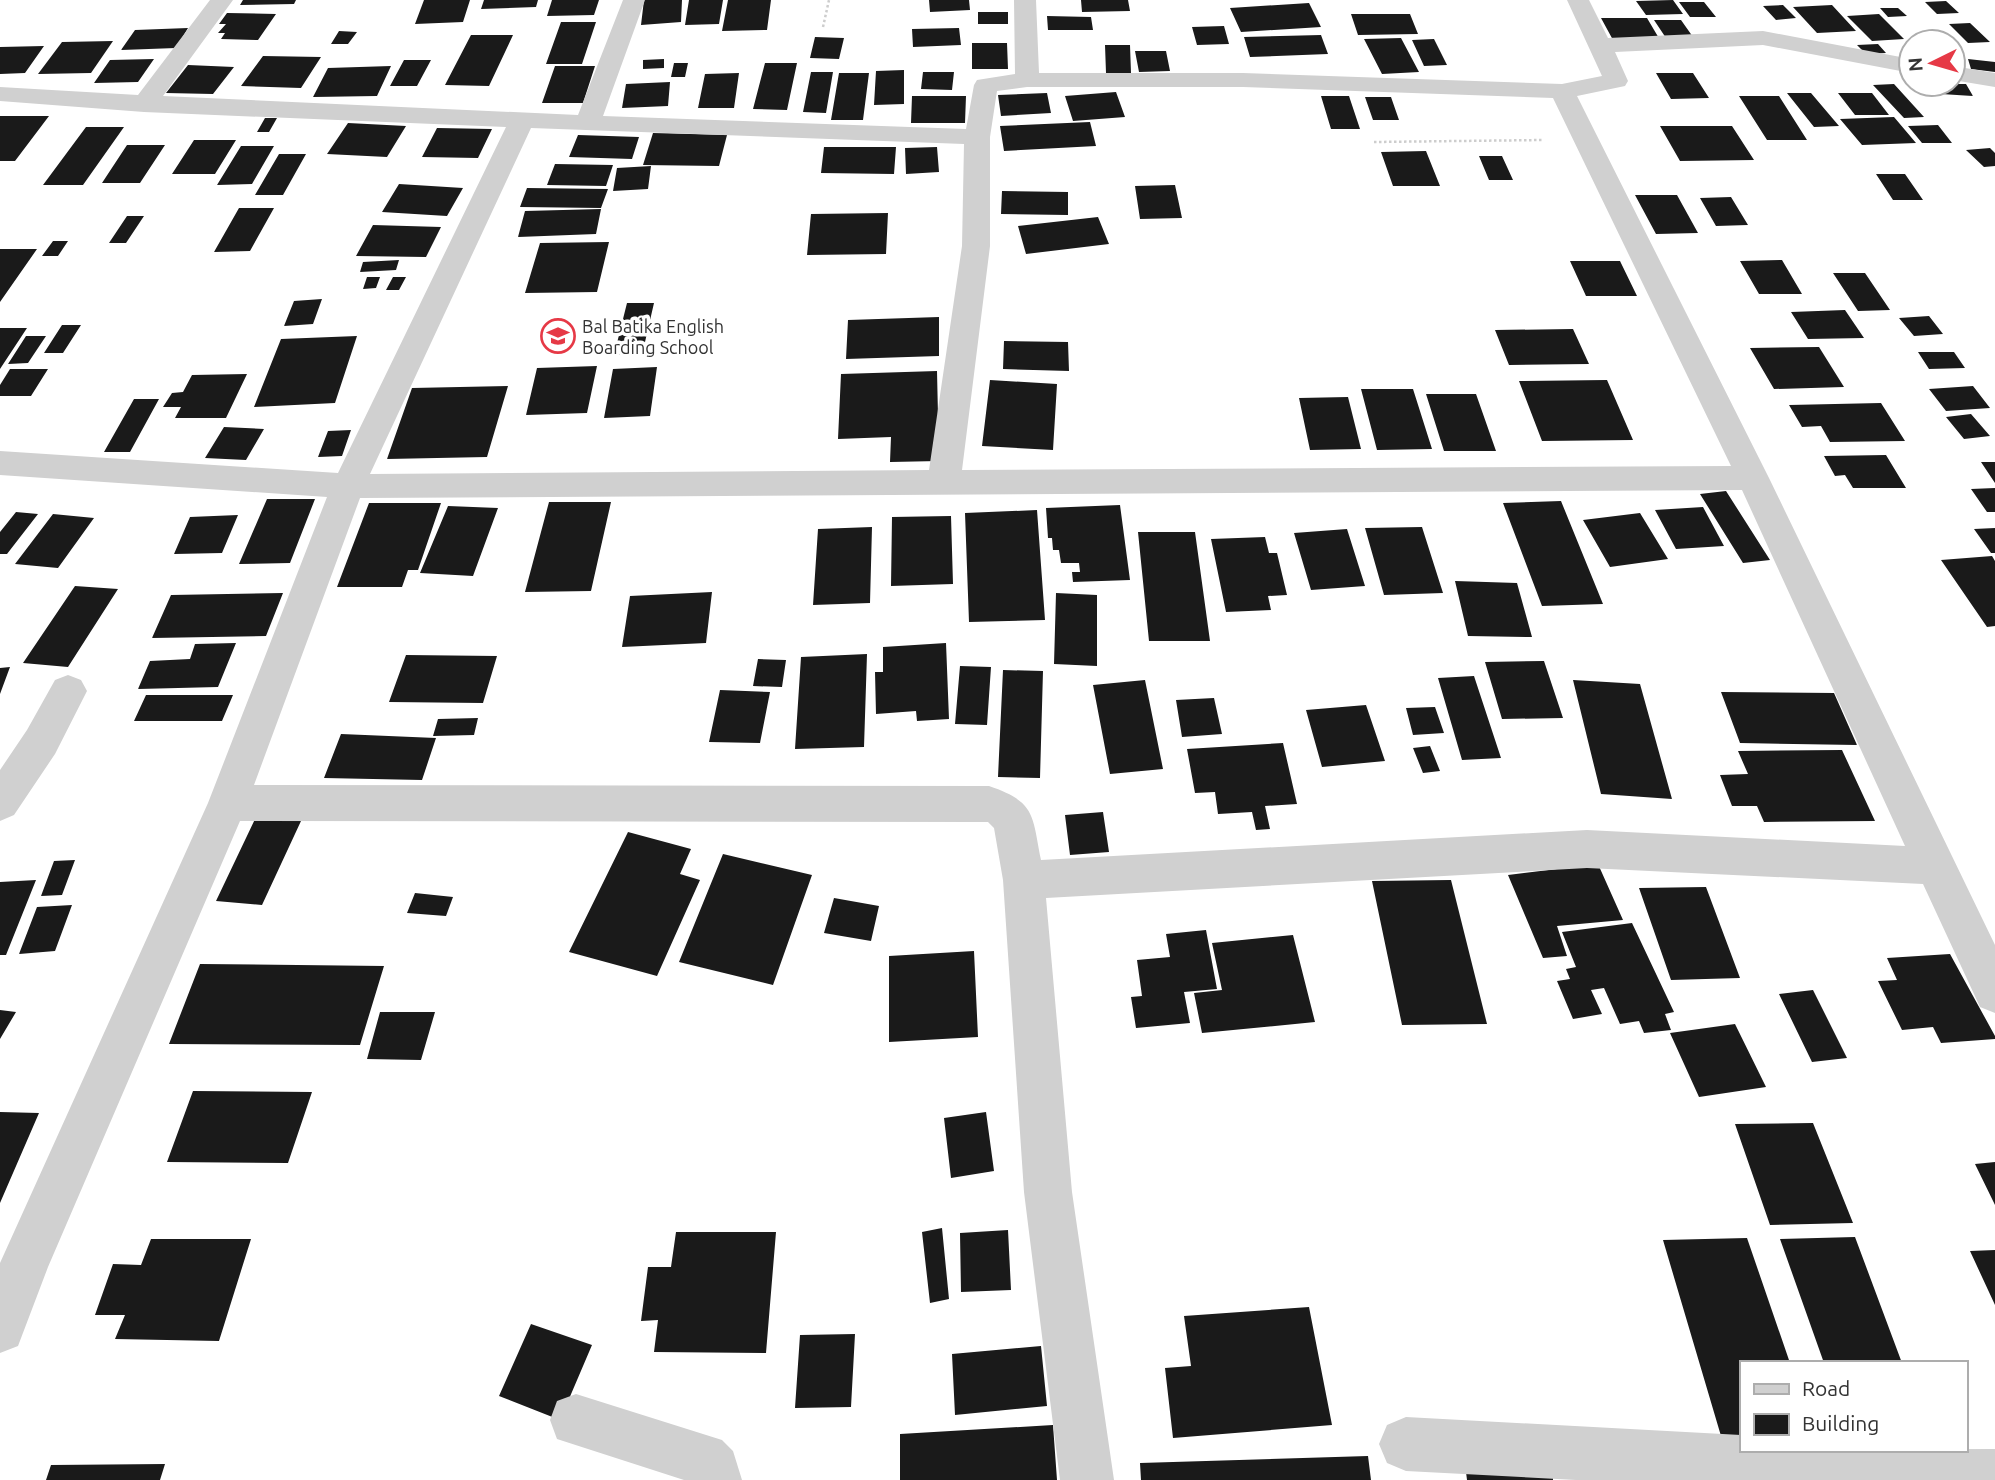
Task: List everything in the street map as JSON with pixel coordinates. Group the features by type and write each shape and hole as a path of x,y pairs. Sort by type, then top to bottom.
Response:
{"street":[{"path":"144,104 222,0"},
{"path":"588,121 634,0"},
{"path":"1025,0 1027,80"},
{"path":"943,484 976,246 977,137 986,85 1027,80 1243,80 1562,91 1616,81 1578,0"},
{"path":"1599,46 1763,38 1897,63"},
{"path":"1967,75 1995,80"},
{"path":"1562,91 1754,478 1995,992"},
{"path":"0,94 144,104 522,121 588,121 977,137"},
{"path":"0,1328 13,1260 228,803 348,486 522,121"},
{"path":"0,463 348,486 1754,478"},
{"path":"0,803 41,742 68,691"},
{"path":"228,803 989,804 1001,808 1013,820 1024,880 1048,1192 1087,1480"},
{"path":"1024,880 1587,849 1934,866"},
{"path":"576,1420 704,1459 712,1465 716,1473 715,1480"},
{"path":"1406,1444 1995,1476"}],"path":[{"path":"823,27 829,0"},
{"path":"1374,142 1587,140"}],"building":[{"path":"243,0 296,0 294,4 240,5"},
{"path":"424,0 470,0 463,22 415,24"},
{"path":"484,0 538,0 536,7 481,9"},
{"path":"552,0 599,0 594,15 547,16"},
{"path":"644,0 682,0 681,22 641,25"},
{"path":"689,0 723,0 719,24 685,25"},
{"path":"728,0 771,0 767,30 722,31"},
{"path":"929,0 969,0 970,10 930,12"},
{"path":"1081,0 1128,0 1130,11 1082,12"},
{"path":"1673,0 1683,14 1646,15 1636,1"},
{"path":"1946,1 1959,13 1937,14 1925,2"},
{"path":"1679,2 1704,2 1716,17 1690,17"},
{"path":"1309,3 1321,27 1241,32 1230,8"},
{"path":"1783,5 1796,18 1776,20 1763,6"},
{"path":"1832,5 1856,31 1817,33 1793,7"},
{"path":"1880,8 1898,8 1907,16 1888,17"},
{"path":"978,12 1008,12 1008,24 978,24"},
{"path":"227,13 276,14 258,40 221,39 225,33 218,33 226,24 219,24"},
{"path":"1351,14 1410,14 1418,34 1358,35"},
{"path":"1879,14 1897,32 1897,39 1872,41 1847,16"},
{"path":"1047,16 1091,17 1093,30 1048,30"},
{"path":"1601,18 1647,18 1660,40 1613,40"},
{"path":"1654,20 1681,20 1693,37 1666,38"},
{"path":"561,22 596,22 582,64 546,64"},
{"path":"1970,23 1990,42 1968,43 1967,28 1953,28 1949,24"},
{"path":"1224,26 1229,44 1197,45 1192,27"},
{"path":"188,28 176,48 121,50 135,30"},
{"path":"959,28 961,45 913,47 912,29"},
{"path":"339,31 357,32 348,44 331,44"},
{"path":"471,35 513,35 489,86 445,85"},
{"path":"1321,35 1328,54 1250,57 1244,37"},
{"path":"815,37 844,38 839,59 810,58"},
{"path":"1401,38 1419,72 1382,74 1364,39"},
{"path":"1434,39 1447,65 1424,66 1412,40"},
{"path":"113,41 91,73 38,74 62,42"},
{"path":"972,43 1007,43 1008,69 972,69"},
{"path":"1878,44 1886,53 1866,54 1857,45"},
{"path":"1105,45 1130,45 1131,73 1106,73"},
{"path":"44,46 25,73 0,74 0,47"},
{"path":"1135,51 1166,51 1170,71 1139,72"},
{"path":"263,56 321,57 301,88 241,86"},
{"path":"154,59 138,82 94,83 110,60"},
{"path":"664,59 664,68 643,69 643,60"},
{"path":"1968,59 1995,62 1995,72 1971,69"},
{"path":"404,60 431,60 417,86 390,86"},
{"path":"674,63 688,63 685,77 671,77"},
{"path":"765,63 797,63 787,110 753,109"},
{"path":"188,65 234,67 213,94 166,93"},
{"path":"391,66 377,96 313,97 328,68"},
{"path":"555,66 595,66 583,103 542,103"},
{"path":"904,70 904,104 874,105 876,71"},
{"path":"811,72 833,72 826,113 803,112"},
{"path":"923,72 954,72 952,90 921,89"},
{"path":"739,73 734,108 698,108 705,74"},
{"path":"839,73 869,73 863,120 831,120"},
{"path":"1656,73 1693,73 1709,98 1671,99"},
{"path":"670,82 668,106 622,108 626,84"},
{"path":"1894,84 1897,87 1897,98 1907,98 1924,117 1904,118 1873,85"},
{"path":"1116,92 1125,117 1073,121 1065,96"},
{"path":"1047,93 1051,113 1001,116 998,95"},
{"path":"1787,93 1811,93 1839,126 1814,127"},
{"path":"1838,93 1872,93 1889,115 1855,115"},
{"path":"912,96 966,96 965,123 911,123"},
{"path":"1321,96 1349,96 1360,129 1331,129"},
{"path":"1739,96 1779,96 1807,140 1767,140"},
{"path":"1365,97 1391,97 1399,120 1373,120"},
{"path":"0,116 49,116 15,161 0,161"},
{"path":"1894,117 1916,143 1862,145 1840,119"},
{"path":"265,118 277,118 269,132 257,132"},
{"path":"1090,122 1096,146 1004,151 1000,126"},
{"path":"348,123 406,126 387,157 327,154"},
{"path":"1938,125 1952,143 1922,143 1908,126"},
{"path":"1660,126 1732,126 1754,160 1680,161"},
{"path":"86,127 124,127 83,185 43,185"},
{"path":"437,128 492,129 478,158 422,157"},
{"path":"653,133 727,135 719,166 643,165"},
{"path":"578,135 639,137 632,159 569,157"},
{"path":"194,140 236,140 215,174 172,174"},
{"path":"127,145 165,145 140,183 102,183"},
{"path":"241,146 274,146 252,184 217,185"},
{"path":"824,147 896,147 894,174 821,173"},
{"path":"937,147 939,172 906,174 905,148"},
{"path":"1990,148 1995,153 1995,166 1984,167 1966,150"},
{"path":"1426,151 1440,186 1393,186 1381,152"},
{"path":"279,154 306,154 283,195 255,195"},
{"path":"1479,156 1502,156 1513,180 1489,180"},
{"path":"555,164 613,165 606,186 547,185"},
{"path":"651,166 648,189 613,191 617,168"},
{"path":"1876,174 1905,174 1923,200 1893,200"},
{"path":"399,184 463,188 447,216 382,212"},
{"path":"1175,185 1182,218 1140,219 1135,186"},
{"path":"527,188 608,189 601,208 520,207"},
{"path":"1002,191 1068,192 1068,215 1001,214"},
{"path":"1635,195 1677,195 1698,233 1656,234"},
{"path":"1731,197 1748,225 1716,226 1700,198"},
{"path":"239,208 274,208 250,251 214,252"},
{"path":"601,209 596,234 518,237 525,211"},
{"path":"888,213 886,254 807,255 811,214"},
{"path":"127,216 144,216 126,243 109,243"},
{"path":"1098,217 1109,244 1026,254 1018,226"},
{"path":"373,225 441,227 426,257 356,256"},
{"path":"53,241 68,241 58,256 42,256"},
{"path":"609,242 597,292 525,293 540,243"},
{"path":"0,249 37,249 0,302"},
{"path":"399,260 396,270 360,272 363,262"},
{"path":"1782,260 1802,294 1759,294 1740,261"},
{"path":"1570,261 1620,261 1637,296 1586,296"},
{"path":"1833,273 1865,273 1890,310 1858,311"},
{"path":"367,277 380,277 376,288 363,289"},
{"path":"393,277 406,277 399,290 386,290"},
{"path":"322,299 313,324 284,326 294,301"},
{"path":"627,303 654,303 642,355 614,355"},
{"path":"1845,310 1864,338 1808,339 1791,312"},
{"path":"1929,316 1943,334 1914,336 1899,318"},
{"path":"939,317 939,356 846,359 848,320"},
{"path":"62,325 81,325 63,353 44,353"},
{"path":"0,328 27,328 0,369"},
{"path":"1573,329 1589,364 1509,365 1495,330"},
{"path":"26,336 46,336 28,363 8,364"},
{"path":"357,336 335,403 254,407 281,339"},
{"path":"1004,341 1068,342 1069,371 1003,369"},
{"path":"1819,347 1844,387 1774,389 1750,348"},
{"path":"1918,352 1954,352 1965,368 1929,369"},
{"path":"597,366 587,413 526,415 537,368"},
{"path":"657,367 650,416 604,418 613,369"},
{"path":"10,369 48,369 31,396 0,396 0,385"},
{"path":"937,371 939,461 890,462 891,437 838,439 841,374"},
{"path":"247,374 226,418 175,418 181,407 163,407 172,393 183,392 192,375"},
{"path":"990,380 1057,384 1053,450 982,446"},
{"path":"1607,380 1633,440 1542,441 1519,381"},
{"path":"508,386 487,457 387,459 412,388"},
{"path":"1973,386 1990,408 1946,411 1929,389"},
{"path":"1361,389 1413,389 1432,449 1377,450"},
{"path":"1426,394 1476,394 1496,451 1444,451"},
{"path":"1348,397 1361,449 1310,450 1299,398"},
{"path":"134,399 159,399 130,452 104,452"},
{"path":"1881,403 1905,441 1830,442 1821,426 1802,427 1789,405"},
{"path":"1971,414 1990,436 1964,439 1946,417"},
{"path":"224,427 264,429 246,460 205,458"},
{"path":"351,430 342,456 318,457 328,431"},
{"path":"1886,455 1906,488 1853,488 1845,475 1835,476 1824,456"},
{"path":"1981,462 1995,462 1995,483"},
{"path":"1995,488 1995,512 1987,512 1971,489"},
{"path":"1726,491 1770,560 1743,563 1700,494"},
{"path":"267,499 315,499 290,563 239,564"},
{"path":"1561,501 1603,604 1542,606 1503,503"},
{"path":"549,502 611,502 591,591 525,592"},
{"path":"369,503 441,503 418,570 408,570 402,587 337,587"},
{"path":"1120,505 1130,580 1073,582 1072,572 1080,572 1079,563 1061,563 1059,550 1053,550 1052,538 1048,538 1046,508"},
{"path":"448,506 498,508 473,576 420,573"},
{"path":"1703,507 1724,546 1676,549 1655,510"},
{"path":"1037,510 1045,620 969,622 965,513"},
{"path":"16,512 38,514 7,554 0,554 0,532"},
{"path":"1640,513 1668,559 1610,567 1583,520"},
{"path":"53,514 94,518 58,568 15,564"},
{"path":"238,515 222,553 174,554 190,517"},
{"path":"951,516 953,584 891,586 892,517"},
{"path":"872,527 870,603 813,605 818,529"},
{"path":"1422,527 1443,593 1384,595 1365,528"},
{"path":"1995,528 1995,553 1991,553 1974,529"},
{"path":"1347,529 1365,586 1311,590 1294,533"},
{"path":"1138,532 1195,532 1210,641 1149,641"},
{"path":"1265,537 1269,553 1277,553 1287,595 1268,596 1271,610 1226,612 1211,539"},
{"path":"1992,556 1995,561 1995,626 1987,627 1941,560"},
{"path":"1455,581 1517,583 1532,637 1468,636"},
{"path":"75,586 118,589 68,667 23,663"},
{"path":"712,592 706,643 622,647 630,596"},
{"path":"283,593 266,636 152,638 171,595"},
{"path":"1056,593 1097,595 1097,666 1054,664"},
{"path":"236,643 218,687 138,689 150,661 190,659 195,644"},
{"path":"946,643 949,719 917,721 916,711 876,714 875,672 883,672 883,647"},
{"path":"867,654 864,747 795,749 801,657"},
{"path":"406,655 497,656 483,703 389,702"},
{"path":"758,659 786,660 782,687 753,686"},
{"path":"1544,661 1563,718 1502,719 1485,662"},
{"path":"960,666 991,667 987,725 955,724"},
{"path":"10,667 0,694 0,668"},
{"path":"1003,670 1043,671 1040,778 998,777"},
{"path":"1474,676 1501,758 1462,760 1438,678"},
{"path":"1145,680 1163,769 1110,774 1093,685"},
{"path":"1573,680 1640,684 1672,799 1601,794"},
{"path":"720,690 770,692 760,743 709,742"},
{"path":"1721,692 1834,693 1857,745 1740,743"},
{"path":"146,695 233,695 222,721 134,721"},
{"path":"1214,698 1222,734 1182,737 1176,700"},
{"path":"1366,705 1385,761 1322,767 1306,710"},
{"path":"1435,707 1444,733 1413,735 1406,708"},
{"path":"478,718 474,735 433,736 438,719"},
{"path":"341,734 436,738 422,780 324,778"},
{"path":"1283,743 1297,804 1265,806 1270,829 1256,830 1252,812 1218,814 1215,792 1195,793 1187,749"},
{"path":"1430,746 1440,771 1423,773 1413,748"},
{"path":"1842,750 1875,821 1764,822 1757,806 1732,806 1720,775 1748,774 1738,751"},
{"path":"1103,812 1109,852 1070,855 1065,815"},
{"path":"256,817 301,821 262,905 216,901"},
{"path":"628,832 691,849 680,874 700,880 657,976 569,952"},
{"path":"723,854 812,875 773,985 679,962"},
{"path":"75,860 62,895 41,896 54,861"},
{"path":"1598,864 1623,920 1557,926 1567,956 1543,958 1508,875"},
{"path":"36,880 6,955 0,955 0,882"},
{"path":"1451,880 1487,1024 1402,1025 1372,881"},
{"path":"1706,887 1740,978 1671,980 1639,888"},
{"path":"415,893 453,897 446,916 407,913"},
{"path":"834,898 879,906 871,941 824,933"},
{"path":"72,905 55,951 19,954 37,907"},
{"path":"1632,923 1674,1012 1665,1014 1671,1030 1644,1033 1639,1021 1620,1024 1604,988 1591,990 1602,1014 1573,1019 1557,981 1570,979 1566,969 1576,967 1562,932"},
{"path":"1206,930 1217,989 1184,992 1190,1023 1136,1028 1131,997 1142,996 1137,960 1170,957 1166,934"},
{"path":"1293,935 1315,1022 1202,1033 1194,993 1222,990 1212,943"},
{"path":"974,951 978,1037 889,1042 889,956"},
{"path":"1950,954 1995,1039 1941,1043 1933,1027 1902,1030 1878,981 1897,980 1887,958"},
{"path":"200,964 384,966 360,1045 169,1044"},
{"path":"1813,990 1847,1058 1812,1062 1779,994"},
{"path":"0,1010 16,1012 0,1039"},
{"path":"380,1012 435,1012 421,1060 367,1059"},
{"path":"1735,1024 1766,1087 1699,1097 1670,1033"},
{"path":"193,1091 312,1092 288,1163 167,1162"},
{"path":"0,1112 39,1113 0,1203"},
{"path":"986,1112 994,1171 951,1178 944,1118"},
{"path":"1813,1123 1853,1223 1770,1225 1735,1124"},
{"path":"1995,1162 1995,1205 1975,1164"},
{"path":"942,1228 949,1299 930,1303 922,1232"},
{"path":"1008,1230 1011,1290 961,1292 960,1233"},
{"path":"676,1232 776,1232 766,1353 654,1352 658,1320 641,1321 648,1267 671,1267"},
{"path":"1855,1237 1901,1361 1823,1361 1780,1239"},
{"path":"1747,1238 1789,1361 1740,1361 1740,1436 1721,1436 1663,1240"},
{"path":"151,1239 251,1239 219,1341 115,1339 125,1315 95,1315 113,1264 141,1265"},
{"path":"1995,1250 1995,1305 1970,1251"},
{"path":"1309,1307 1332,1425 1173,1438 1165,1368 1191,1366 1184,1316"},
{"path":"531,1324 592,1345 560,1420 499,1396"},
{"path":"855,1334 851,1407 795,1408 800,1335"},
{"path":"1041,1346 1047,1406 955,1415 952,1354"},
{"path":"1053,1425 1057,1480 900,1480 900,1434"},
{"path":"1368,1456 1371,1480 1141,1480 1140,1463"},
{"path":"165,1464 160,1480 46,1480 51,1465"},
{"path":"1466,1472 1553,1478 1553,1480 1467,1480"}],"place":[{"name":"Bal Batika English Boarding School","path":"558,336"}]}
